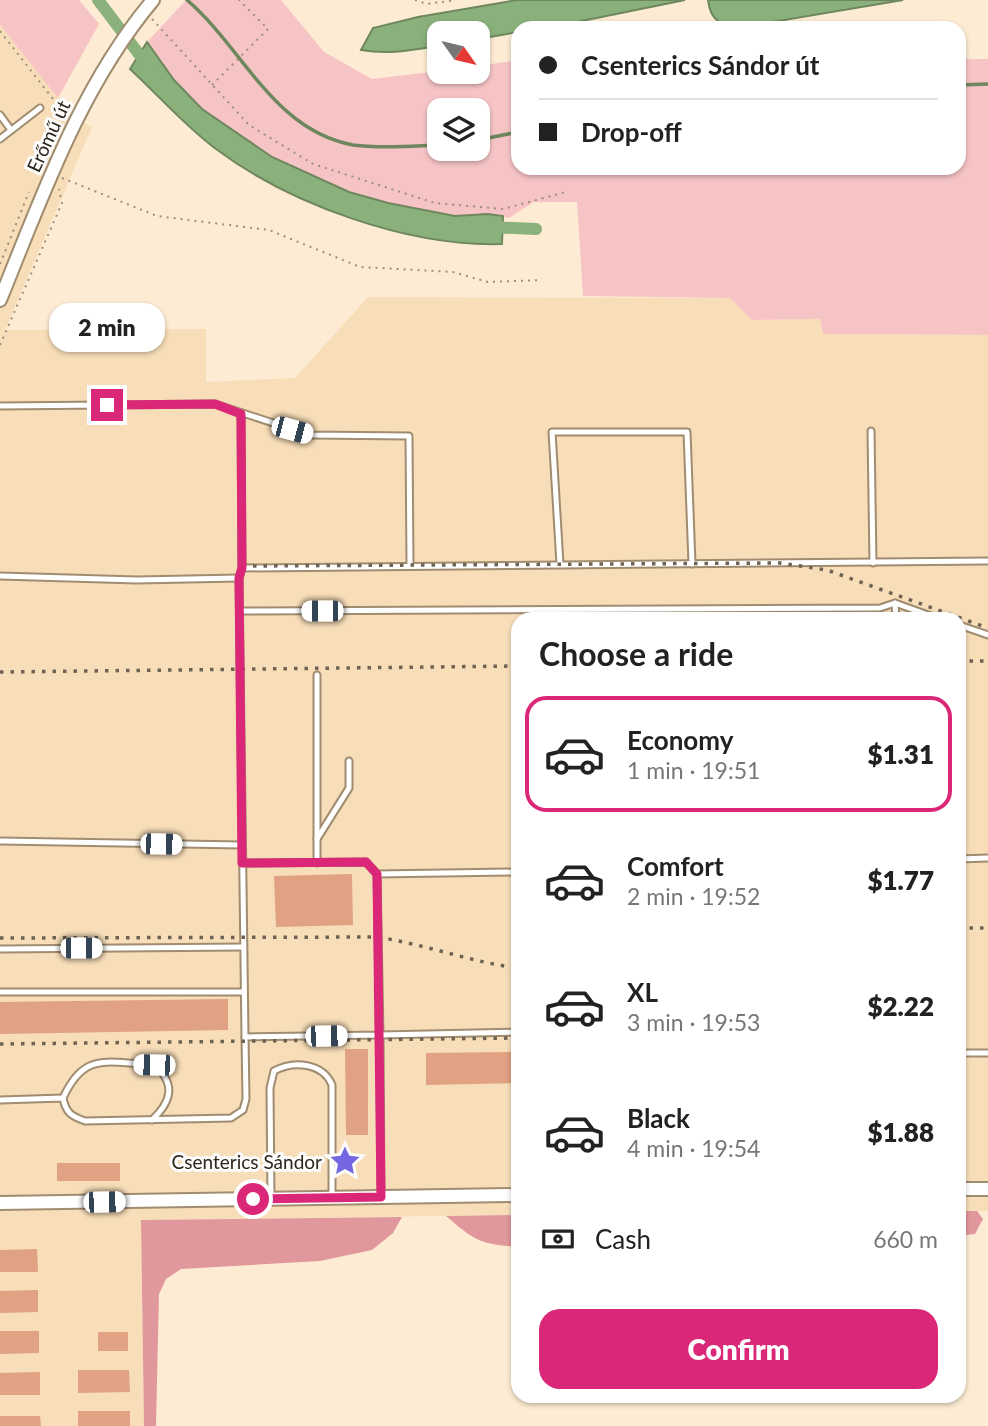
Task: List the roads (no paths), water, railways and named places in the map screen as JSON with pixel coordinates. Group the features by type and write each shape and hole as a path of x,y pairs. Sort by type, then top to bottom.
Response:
{"street":[{"name":"Erőmű út","path":"0,300 56,176 87,99 108,63 149,5"},
{"path":"966,1189 988,1189"},
{"path":"0,1203 511,1195"}],"lane":[{"path":"0,139 40,108"},
{"path":"0,115 11,131"},
{"path":"0,406 215,404 310,435 409,436 410,566"},
{"path":"152,1120 166,1106 169,1087 164,1073 154,1065 89,1064 79,1070 63,1098 66,1110 71,1116 85,1121 152,1120 231,1118 243,1110 246,1098 239,578 242,568 241,414"},
{"path":"871,431 873,563"},
{"path":"560,564 552,432 687,432 692,564"},
{"path":"242,568 988,561"},
{"path":"0,576 137,580 239,578"},
{"path":"240,611 880,608 895,603 920,612"},
{"path":"895,603 896,612"},
{"path":"966,627 988,635"},
{"path":"317,676 317,863"},
{"path":"317,839 349,788 349,761"},
{"path":"0,841 242,845"},
{"path":"966,859 988,858"},
{"path":"242,863 366,862 377,874 381,1197"},
{"path":"377,874 511,872"},
{"path":"0,949 243,947"},
{"path":"0,992 244,992"},
{"path":"245,1037 511,1032"},
{"path":"966,1053 988,1053"},
{"path":"271,1199 270,1088 274,1071 283,1066 314,1066 328,1074 332,1085 332,1198"},
{"path":"0,1100 63,1098"}],"waterway":[{"path":"98,0 148,66"},
{"path":"187,0 226,41 261,85 301,123 325,136 353,145 427,145"},
{"path":"966,85 988,84"},
{"path":"490,138 511,133"},
{"path":"488,227 536,229"}],"railway":[{"path":"253,566 780,563 827,570 944,612"},
{"path":"966,620 988,628"},
{"path":"966,661 988,661"},
{"path":"0,672 511,666"},
{"path":"966,928 988,928"},
{"path":"0,938 376,937 511,967"},
{"path":"0,1044 511,1038"}],"place":[{"name":"Csenterics Sándor","path":"345,1161"}]}
